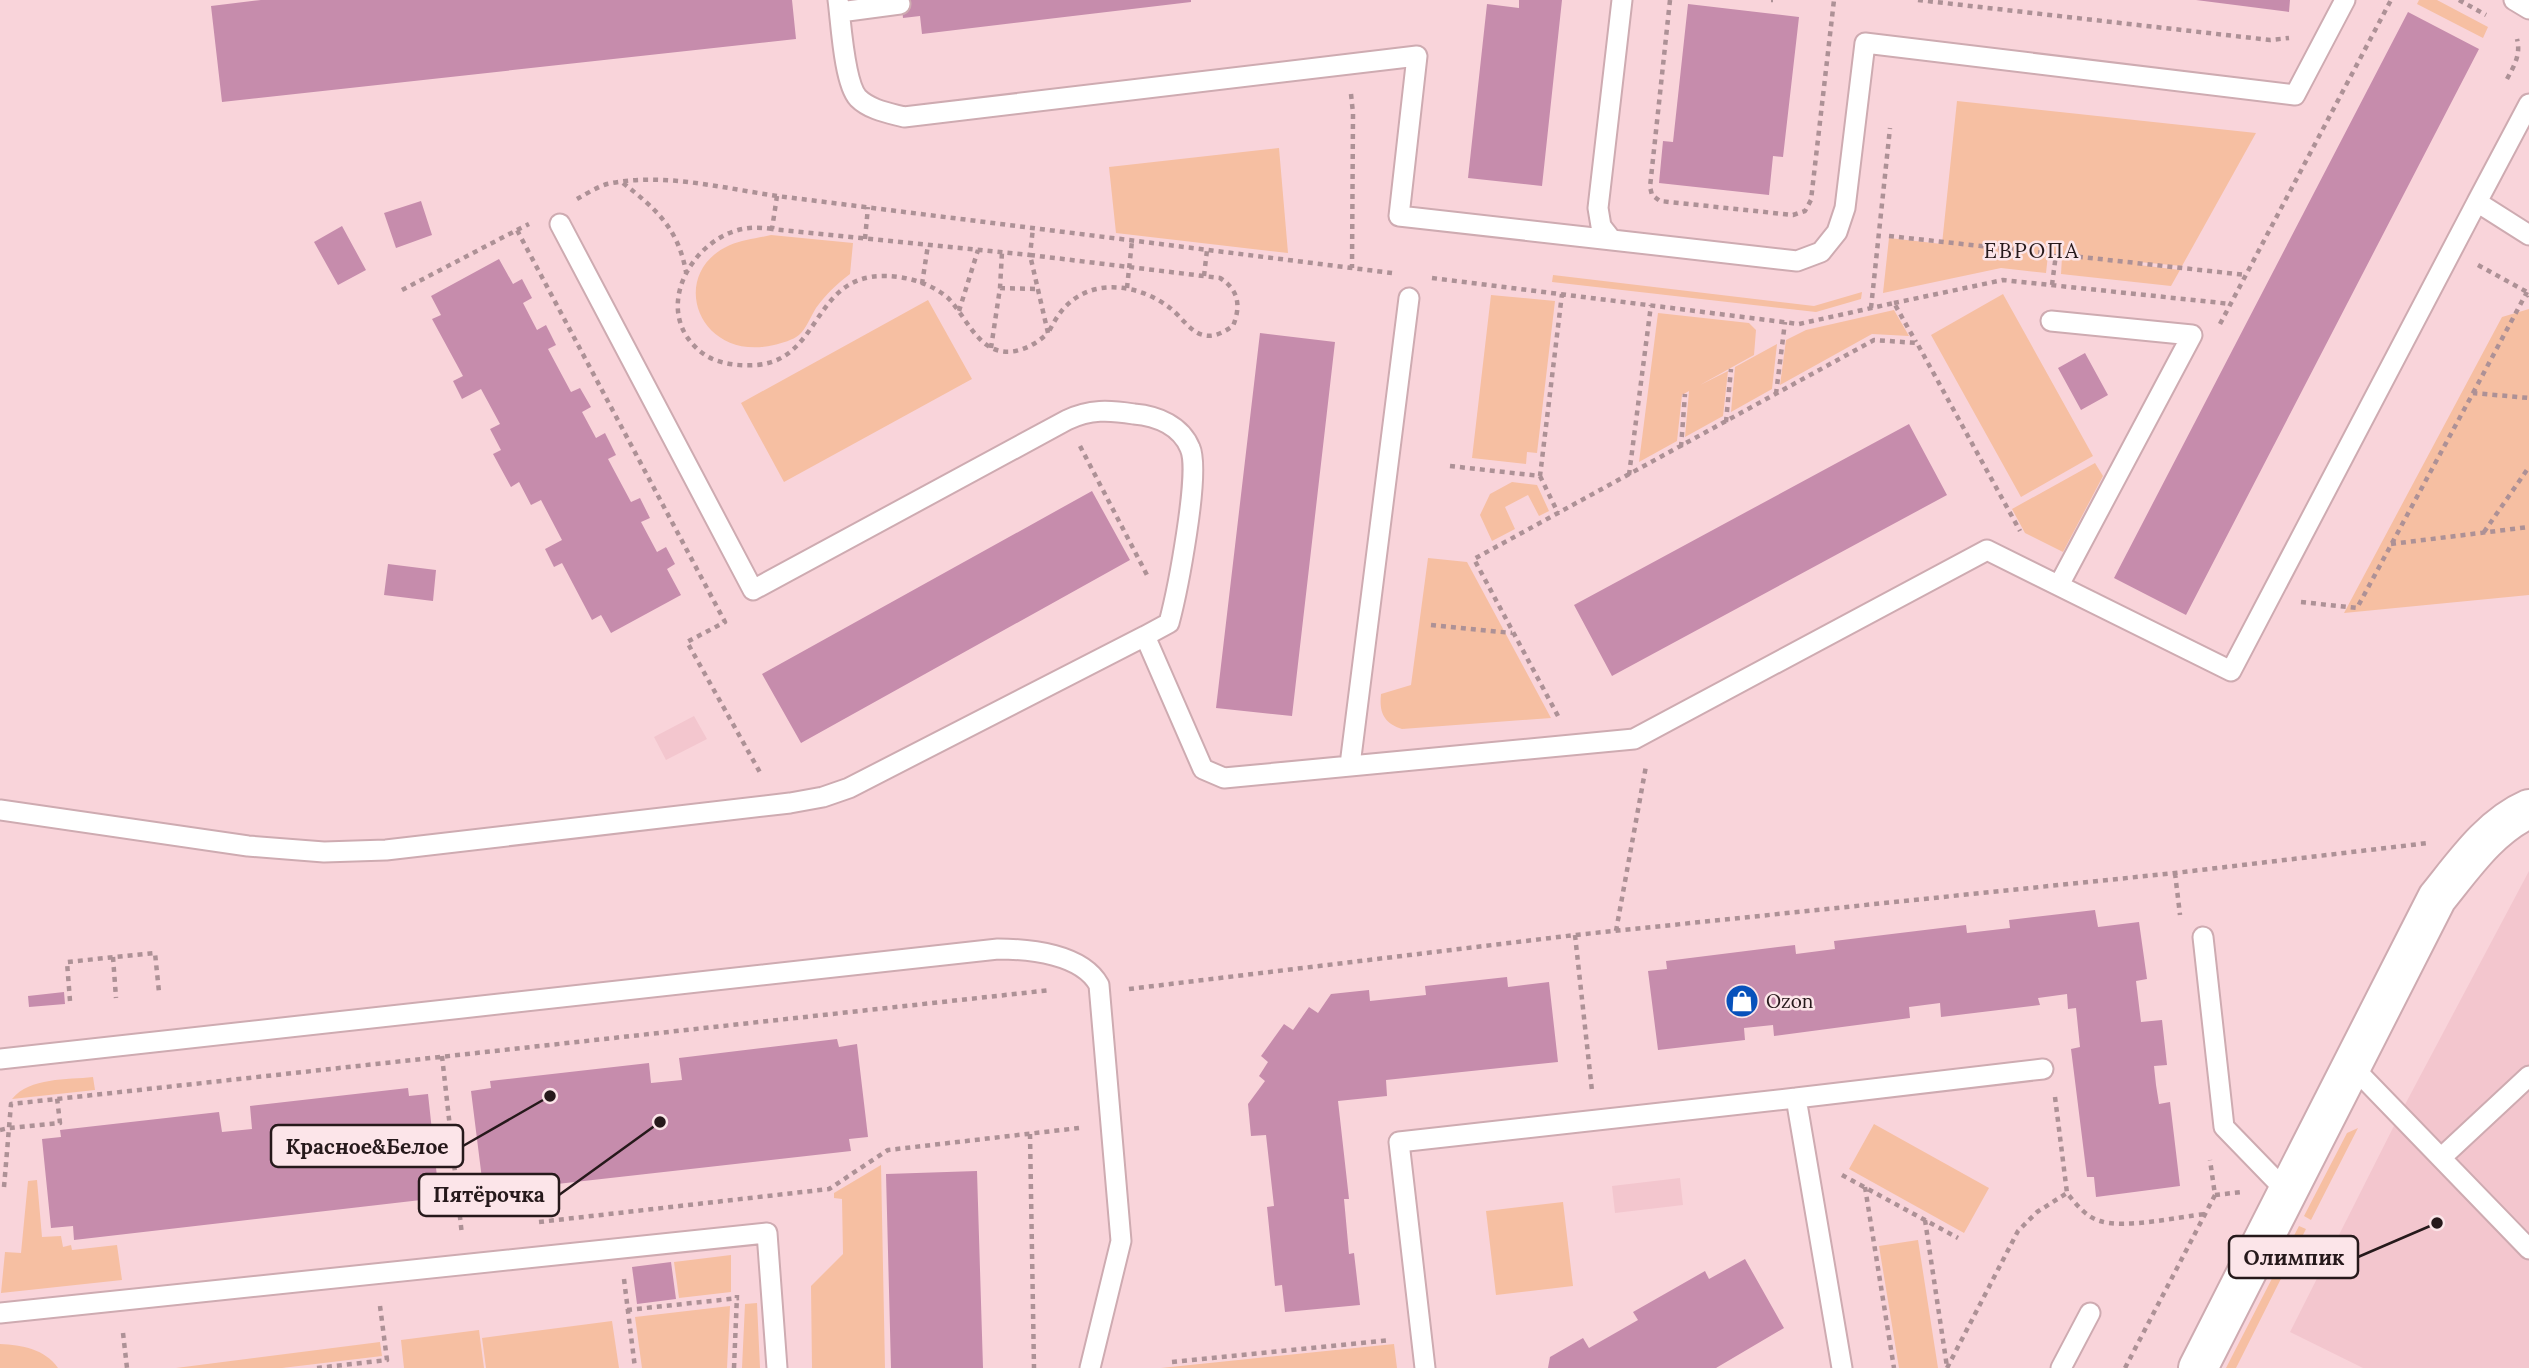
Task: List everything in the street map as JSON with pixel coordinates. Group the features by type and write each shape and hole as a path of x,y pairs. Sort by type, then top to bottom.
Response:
{"street":[{"path":"2198,1368 2437,898 2478,848 2519,814 2529,809"}],"lane":[{"path":"1612,240 1601,226 1598,208 1622,0"},
{"path":"900,4 839,6 847,73 857,97 882,112 904,117 1417,56 1399,216 1797,261 1821,252 1837,232 1845,208 1865,43 2295,96 2345,0"},
{"path":"2514,0 2529,9"},
{"path":"1145,636 1203,769 1224,778 1634,739 1987,550 2231,671 2529,104"},
{"path":"2477,202 2529,235"},
{"path":"0,810 247,846 324,852 386,850 790,803 823,797 849,788 1169,623 1180,583 1192,475 1192,451 1181,432 1164,421 1100,409 1067,420 752,590 560,224"},
{"path":"1350,765 1409,298"},
{"path":"2051,321 2192,335 2059,585"},
{"path":"2203,937 2224,1126 2287,1192"},
{"path":"0,1059 999,949 1020,949 1065,960 1095,976 1099,985 1121,1241 1090,1368"},
{"path":"2351,1065 2529,1249"},
{"path":"1425,1368 1399,1142 2043,1069"},
{"path":"2442,1157 2529,1076"},
{"path":"1796,1098 1841,1363 1822,1368"},
{"path":"0,1313 767,1233 777,1368"},
{"path":"2061,1368 2090,1313"}],"path":[{"path":"1670,0 1650,187 1652,195 1660,201 1793,215 1805,211 1811,200 1834,0"},
{"path":"1918,0 2270,40 2288,38 2299,30"},
{"path":"2218,328 2391,0"},
{"path":"2459,0 2493,19"},
{"path":"1347,64 1353,113 1352,268"},
{"path":"1871,308 1891,122"},
{"path":"572,202 605,185 680,182 1394,273"},
{"path":"623,183 654,207 672,229 682,251 686,272"},
{"path":"772,229 777,196"},
{"path":"865,239 868,207"},
{"path":"402,290 539,219"},
{"path":"747,228 772,229 1220,278 1236,292 1238,304 1233,326 1213,336 1202,335 1153,297 1126,289 1105,288 1076,298 1066,306 1048,333 1036,344 1023,350 1008,352 991,348 978,337 948,298 922,284 910,279 866,277 844,287 829,300 793,351 780,360 741,366 713,360 691,342 684,332 679,318 678,302 686,272 696,258 719,239 747,228"},
{"path":"1033,228 1030,256 1048,333"},
{"path":"517,230 725,622 687,642 762,776 773,776"},
{"path":"1889,236 2246,275"},
{"path":"1126,289 1132,241"},
{"path":"922,284 928,245"},
{"path":"959,311 978,250"},
{"path":"1204,276 1207,250"},
{"path":"991,348 1002,253"},
{"path":"2052,285 2056,254"},
{"path":"1419,276 1799,324 1894,303 2023,535 2013,530"},
{"path":"1000,288 1038,289"},
{"path":"2269,599 2357,608 2527,292"},
{"path":"1558,513 1540,476 1562,294"},
{"path":"1629,476 1651,305"},
{"path":"1775,394 1785,322"},
{"path":"1561,722 1474,558 1629,476 1874,340 1917,343"},
{"path":"1726,422 1731,369"},
{"path":"2473,393 2529,398"},
{"path":"1681,447 1685,394"},
{"path":"1067,420 1155,589 1169,623"},
{"path":"1450,466 1540,476"},
{"path":"2484,532 2529,467"},
{"path":"2391,544 2529,527"},
{"path":"1431,625 1513,633"},
{"path":"1616,931 1646,764 1634,739"},
{"path":"4,1187 11,1104 1099,985 1128,989 1575,935 2175,873 2437,842 2478,848"},
{"path":"2175,873 2182,927"},
{"path":"1575,935 1592,1093"},
{"path":"70,1001 67,961 155,953 159,992"},
{"path":"113,957 116,998"},
{"path":"442,1055 464,1246"},
{"path":"0,1130 60,1122 57,1098"},
{"path":"888,1150 1111,1124"},
{"path":"1030,1134 1034,1368"},
{"path":"2125,1368 2215,1195 2210,1155"},
{"path":"1834,1170 1958,1238"},
{"path":"1865,1187 1894,1368"},
{"path":"1924,1219 1947,1368 2018,1231 2037,1212 2067,1193 2082,1210 2098,1221 2115,1224 2205,1214"},
{"path":"734,1368 739,1236"},
{"path":"621,1248 635,1368"},
{"path":"317,1368 387,1360 376,1274"},
{"path":"627,1310 737,1298"},
{"path":"1172,1362 1398,1340"}],"shaded area":[{"path":"2419,0 2437,0 2488,27 2483,38 2417,4"},
{"path":"1957,101 2256,133 2182,266 2139,262 2139,265 2180,270 2171,286 2061,274 2062,257 2048,255 2046,273 2001,268 1883,293 1889,238 1942,244"},
{"path":"1279,148 1288,253 1116,233 1109,167"},
{"path":"771,235 853,243 850,274 824,298 804,329 794,338 774,345 748,347 726,341 710,329 700,312 696,294 699,275 710,258 730,245"},
{"path":"1553,275 1814,306 1862,292 1861,299 1816,312 1552,282"},
{"path":"2003,294 2093,456 2021,497 1931,335"},
{"path":"1491,295 1555,301 1537,453 1527,452 1526,464 1472,458"},
{"path":"928,300 972,379 784,482 741,403"},
{"path":"2529,309 2529,595 2344,613 2502,317"},
{"path":"1894,310 1909,336 1872,334 1780,385 1786,340 1806,330"},
{"path":"1658,313 1749,323 1756,330 1754,355 1700,385 1728,371 1723,416 1685,437 1689,391 1682,395 1677,441 1639,462"},
{"path":"1777,344 1772,389 1731,412 1735,367"},
{"path":"2095,463 2103,476 2063,552 2025,533 2012,509"},
{"path":"1512,482 1537,485 1549,511 1539,516 1528,495 1505,507 1515,529 1492,541 1480,515 1490,494"},
{"path":"1428,558 1467,562 1551,718 1402,729 1387,720 1382,712 1381,694 1411,685"},
{"path":"694,716 707,739 666,760 654,737"},
{"path":"2529,871 2529,1368 2363,1368 2290,1332 2400,1114"},
{"path":"93,1077 95,1090 12,1099 39,1083"},
{"path":"1874,1124 1989,1188 1964,1233 1849,1169"},
{"path":"2358,1128 2311,1220 2304,1216 2347,1133"},
{"path":"881,1165 885,1368 812,1368 811,1286 843,1254 842,1199 834,1198 834,1193"},
{"path":"1680,1178 1683,1205 1615,1213 1612,1186"},
{"path":"37,1180 42,1237 61,1236 63,1247 71,1245 72,1250 117,1245 122,1280 1,1293 5,1252 21,1253 28,1181"},
{"path":"1563,1202 1573,1286 1496,1295 1486,1211"},
{"path":"2299,1226 2306,1229 2236,1368 2226,1368"},
{"path":"1918,1240 1938,1368 1899,1368 1879,1246"},
{"path":"731,1255 731,1292 679,1298 674,1262"},
{"path":"757,1303 760,1368 742,1368 745,1304"},
{"path":"730,1306 727,1368 642,1368 635,1317"},
{"path":"612,1321 619,1368 486,1368 482,1338"},
{"path":"479,1330 484,1368 404,1368 401,1340"},
{"path":"380,1342 382,1356 282,1368 176,1368"},
{"path":"0,1344 17,1345 40,1352 58,1368 0,1368"},
{"path":"1394,1344 1397,1368 1161,1368"}],"building":[{"path":"261,0 792,0 796,39 222,102 211,6"},
{"path":"901,0 1191,2 922,34 920,16 903,18"},
{"path":"1519,0 1562,0 1542,186 1468,178 1487,4 1519,8"},
{"path":"2196,0 2290,0 2289,12"},
{"path":"1688,4 1799,17 1783,157 1773,156 1769,195 1659,183 1663,141 1673,142"},
{"path":"2408,12 2479,49 2186,615 2114,578"},
{"path":"421,201 432,235 396,248 384,213"},
{"path":"342,226 366,270 338,285 314,242"},
{"path":"499,259 513,284 522,279 532,298 523,303 537,330 546,325 556,345 548,349 571,392 580,388 591,407 582,412 596,438 605,433 616,455 608,459 631,502 640,498 650,518 641,522 657,552 666,547 675,564 667,569 681,595 611,633 601,615 592,620 562,563 554,567 545,549 562,540 541,500 531,505 519,482 511,487 493,454 501,450 490,429 500,424 481,389 462,399 453,381 463,376 432,319 441,315 431,296"},
{"path":"1260,333 1335,342 1292,716 1216,708"},
{"path":"2085,353 2108,395 2081,410 2058,368"},
{"path":"1909,424 1947,495 1612,676 1574,605"},
{"path":"1092,491 1130,560 801,743 762,674"},
{"path":"388,564 436,570 433,601 384,595"},
{"path":"2095,910 2098,927 2139,922 2147,979 2136,981 2141,1022 2162,1020 2167,1065 2154,1066 2156,1085 2159,1104 2170,1102 2180,1186 2096,1197 2094,1177 2087,1177 2071,1049 2080,1047 2076,1008 2068,1009 2067,994 2038,998 2040,1005 1941,1017 1940,1003 1909,1007 1910,1018 1774,1036 1773,1025 1744,1028 1745,1040 1658,1050 1648,971 1667,969 1666,961 1795,945 1796,954 1835,949 1834,941 1966,925 1967,933 2010,928 2009,920"},
{"path":"1507,977 1508,987 1549,982 1558,1062 1386,1080 1387,1096 1338,1101 1349,1199 1344,1199 1349,1254 1354,1253 1360,1305 1285,1312 1282,1285 1275,1286 1267,1207 1274,1206 1266,1135 1251,1136 1248,1104 1265,1081 1259,1076 1268,1062 1261,1056 1284,1024 1293,1030 1309,1007 1318,1013 1331,994 1369,990 1370,1001 1426,995 1425,986"},
{"path":"64,992 65,1004 29,1007 28,996"},
{"path":"837,1039 839,1047 857,1044 868,1137 849,1139 851,1151 504,1190 503,1177 482,1179 471,1091 491,1088 490,1081 649,1063 651,1083 682,1080 679,1058"},
{"path":"408,1088 409,1096 428,1094 438,1186 419,1188 421,1200 74,1240 73,1226 51,1228 42,1139 61,1137 60,1130 219,1112 222,1132 252,1129 250,1106"},
{"path":"977,1171 983,1368 891,1368 886,1174"},
{"path":"1745,1259 1784,1328 1716,1368 1548,1368 1550,1357 1583,1338 1589,1348 1638,1320 1633,1312 1705,1271 1709,1279"},
{"path":"671,1262 676,1299 637,1304 632,1267"}],"place":[{"name":"Ozon","path":"1742,1001"},
{"name":"Красное&Белое","path":"550,1096"},
{"name":"Пятёрочка","path":"660,1122"},
{"name":"Олимпик","path":"2437,1223"}],"district":[{"name":"ЕВРОПА","path":"2032,251"}]}
